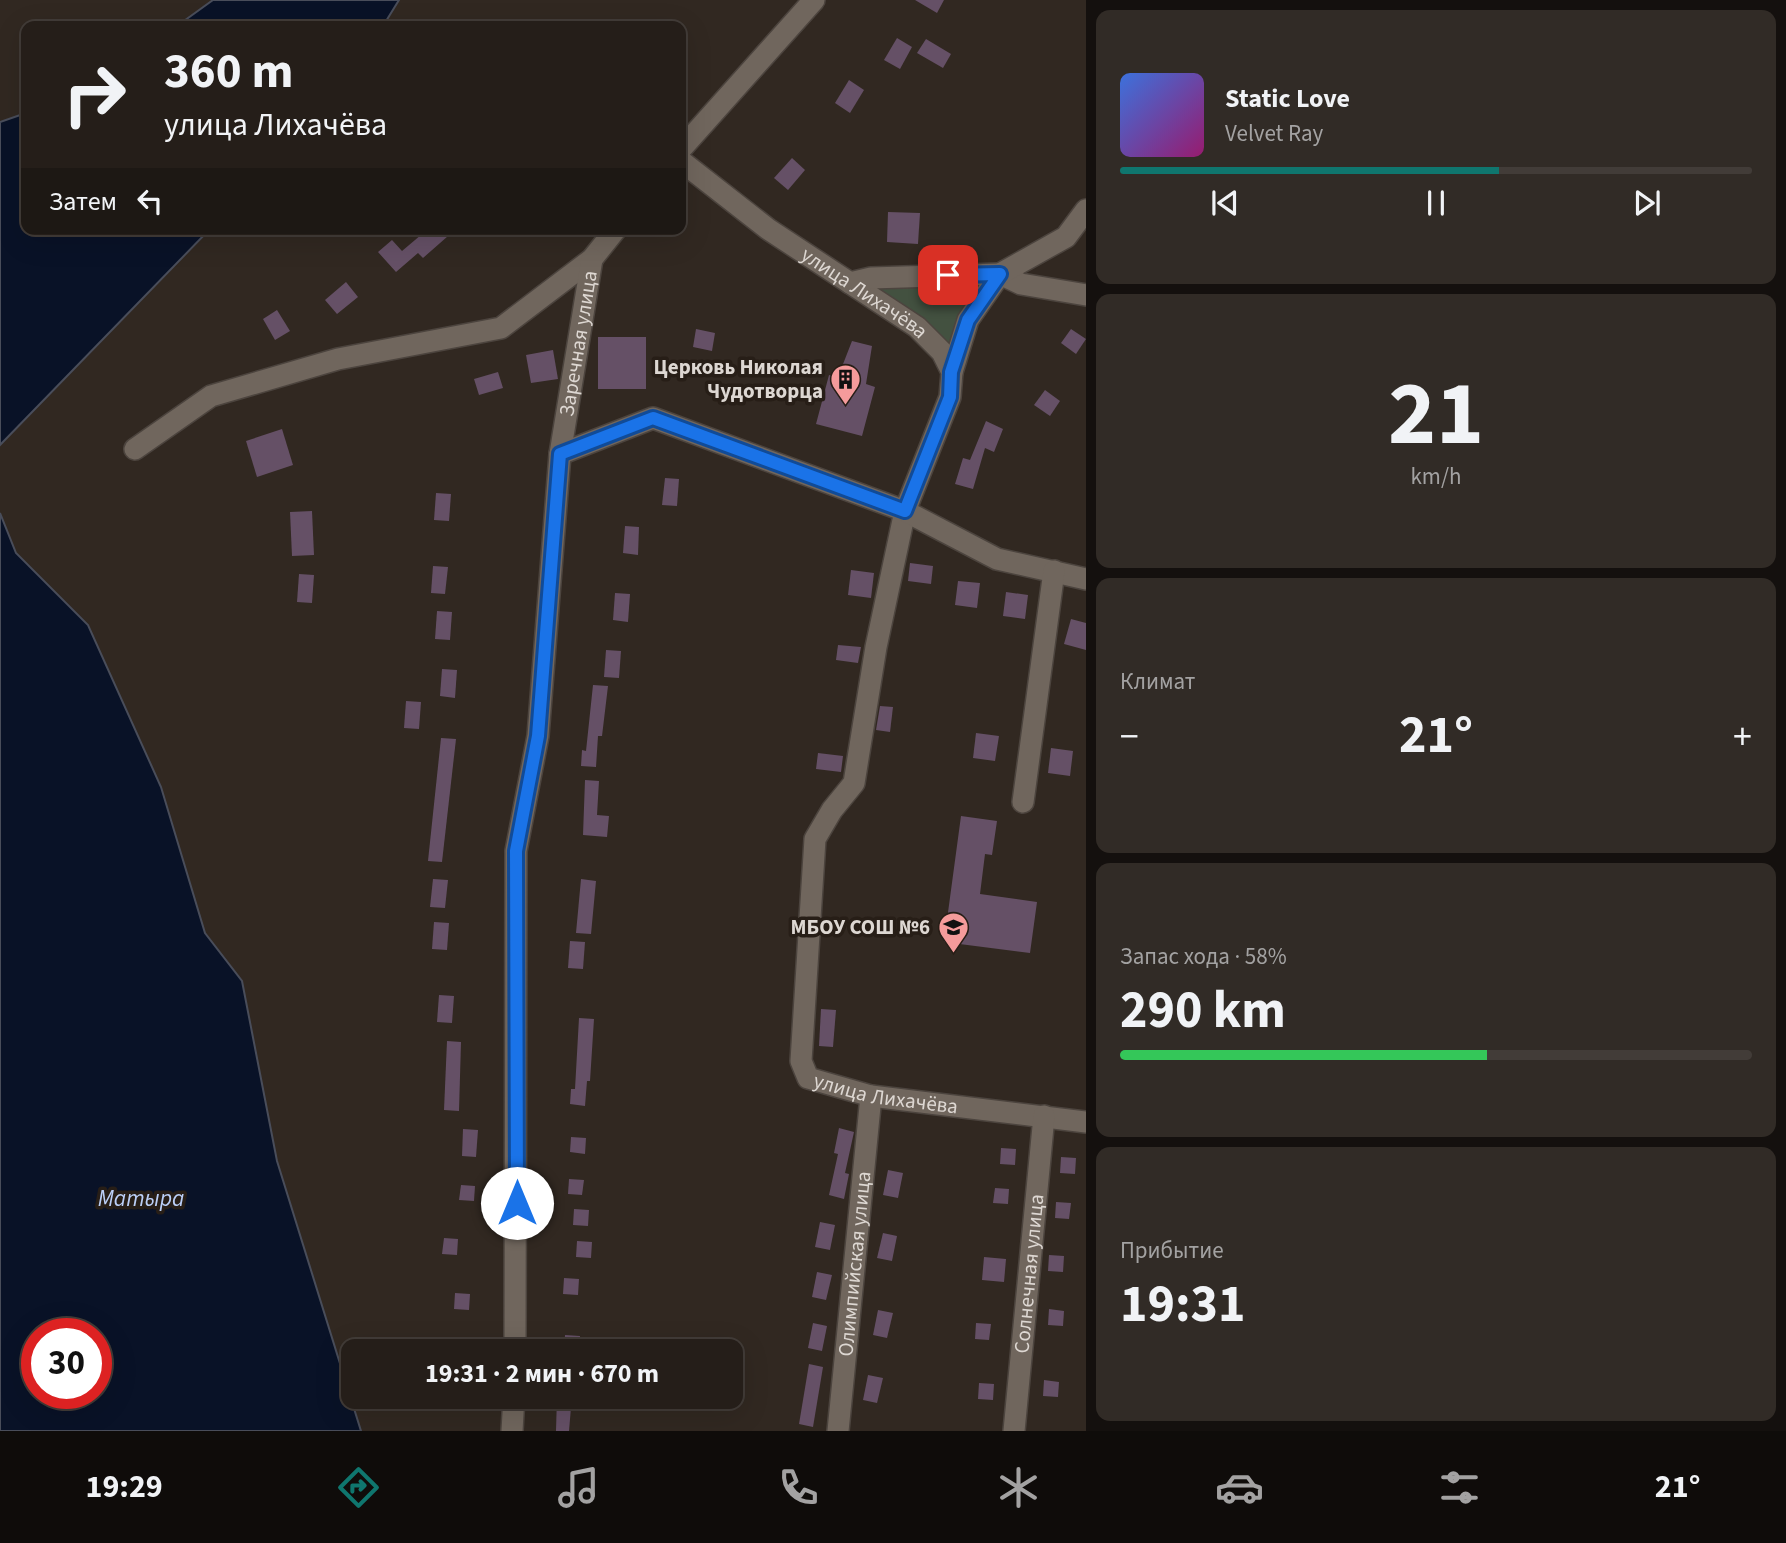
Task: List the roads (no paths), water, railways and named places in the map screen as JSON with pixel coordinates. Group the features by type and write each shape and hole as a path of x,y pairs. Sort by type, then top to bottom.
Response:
{"street":[{"path":"686,143 814,0"},
{"name":"улица Лихачёва","path":"686,165 768,229 917,327 942,352 951,372 950,397 905,511 876,647 854,783 832,810 816,839 801,1061 808,1078 871,1096 1086,1122"},
{"path":"951,372 968,320 1000,274 1066,236 1086,210"},
{"path":"592,259 611,235"},
{"name":"Заречная улица","path":"135,449 211,396 338,359 501,328 592,259"},
{"name":"Заречная улица","path":"515,1339 516,851 538,736 560,454 592,259"},
{"path":"850,283 871,278 1000,274 1021,284 1086,295"},
{"path":"560,454 653,418 905,511 997,559 1086,579"},
{"path":"1023,802 1054,571"},
{"name":"Олимпийская улица","path":"838,1431 871,1096"},
{"name":"Солнечная улица","path":"1014,1431 1044,1116"},
{"path":"513,1431 514,1409"}],"water":[{"path":"213,0 399,0 386,21 184,21"},
{"path":"21,115 21,235 204,235 0,445 0,122"},
{"name":"Матыра","path":"0,513 16,553 88,625 161,787 205,933 242,981 277,1161 341,1367 341,1409 354,1409 361,1431 0,1431"}],"place":[{"name":"Церковь Николая Чудотворца","path":"846,406"},
{"name":"МБОУ СОШ №6","path":"953,954"}]}
